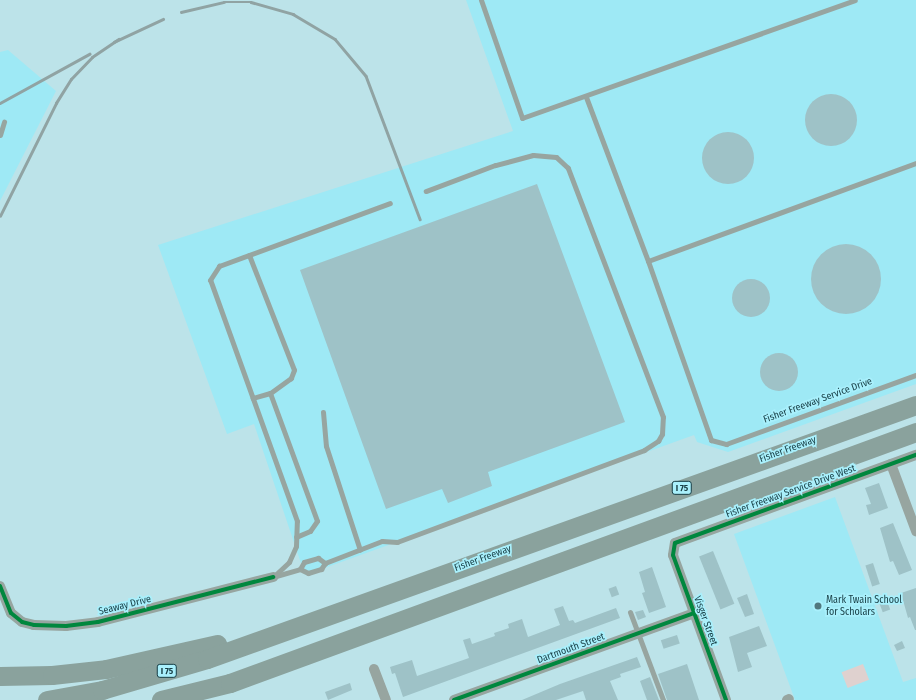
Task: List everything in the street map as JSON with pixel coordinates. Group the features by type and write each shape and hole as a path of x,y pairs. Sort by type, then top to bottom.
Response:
{"highway":[{"name":"Fisher Freeway","path":"47,700 117,686 208,659 284,629 916,405"},
{"path":"161,700 230,683 916,432"},
{"path":"0,676 52,676 106,669 284,629"},
{"path":"200,700 210,697 230,683"}],"street":[{"name":"Fisher Freeway Service Drive West","path":"673,546 678,541 916,455"},
{"path":"891,464 916,531"},
{"name":"Visger Street","path":"673,546 673,555 726,700"},
{"name":"Seaway Drive","path":"0,586 11,613 22,622 34,625 66,626 98,622 273,577"},
{"name":"Dartmouth Street","path":"454,700 694,613"},
{"path":"374,669 386,700"}],"lane":[{"path":"481,0 522,118 586,97 855,0"},
{"path":"586,97 648,261 916,163"},
{"path":"0,135 4,122"},
{"path":"273,577 300,569 308,573 321,569 325,563 382,541 397,542 644,450 658,442 664,424 568,168 556,157 533,155 495,165 426,191"},
{"path":"273,577 289,562 296,537 298,520 210,280 219,266 390,204"},
{"path":"249,255 294,370 291,378 270,393 253,398"},
{"name":"Fisher Freeway Service Drive","path":"648,261 711,440 726,444 916,375"},
{"path":"270,393 317,521 310,531 296,537"},
{"path":"323,412 326,446 360,550"},
{"path":"300,569 304,562 318,558 325,563"},
{"path":"630,612 663,700"}],"shaded area":[{"path":"466,0 916,0 916,384 728,452 697,442 694,435 305,575 254,424 227,434 158,245 513,131"},
{"path":"8,50 56,91 0,201 0,52"},
{"name":"Mark Twain School for Scholars","path":"835,497 903,682 916,678 916,700 795,700 734,534"},
{"path":"863,664 869,680 848,688 842,672"}],"building":[{"path":"826,94 836,94 850,101 857,115 857,125 850,139 836,146 826,146 816,142 809,135 805,125 805,115 809,105 816,98"},
{"path":"723,132 733,132 747,139 754,153 754,163 747,177 733,184 723,184 713,180 706,173 702,163 702,153 706,143 713,136"},
{"path":"537,184 625,422 488,472 492,486 448,503 442,489 386,509 300,270"},
{"path":"839,244 853,244 866,250 875,259 879,265 881,279 879,293 871,304 860,312 853,314 839,314 832,312 821,304 813,293 811,286 811,272 813,265 821,254 832,246"},
{"path":"751,279 764,285 770,298 764,311 751,317 738,311 732,298 738,285"},
{"path":"779,353 792,359 798,372 792,385 779,391 766,385 760,372 766,359"},
{"path":"879,483 888,508 869,515 866,505 871,504 865,488"},
{"path":"893,523 912,570 899,575 893,561 890,562 880,528"},
{"path":"713,551 734,604 720,609 699,557"},
{"path":"873,563 880,584 872,586 865,565"},
{"path":"652,567 666,607 649,613 642,593 645,592 639,572"},
{"path":"616,586 619,594 612,597 609,589"},
{"path":"916,588 915,630 910,617 908,618 901,593"},
{"path":"747,594 754,614 745,617 737,598"},
{"path":"887,601 890,609 883,612 880,604"},
{"path":"563,606 569,621 573,620 575,623 616,608 620,618 403,697 395,673 392,674 390,667 412,660 417,676 469,658 463,640 470,638 472,644 495,636 494,633 509,628 508,624 522,619 528,637 560,625 554,609"},
{"path":"643,610 646,617 638,620 635,612"},
{"path":"759,626 767,646 747,653 752,667 738,672 729,637"},
{"path":"677,635 680,644 664,649 661,640"},
{"path":"902,641 905,648 897,651 894,645"},
{"path":"637,657 641,667 620,674 621,677 610,681 618,700 586,700 583,691 556,700 522,700 560,684"},
{"path":"687,664 699,700 667,700 658,674"},
{"path":"650,677 659,700 647,700 640,681"},
{"path":"350,683 352,690 328,700 325,692"}],"railway":[{"path":"181,12 224,2 251,2 293,14 335,39 366,76 420,219"},
{"path":"114,42 163,19"},
{"path":"0,216 56,103 71,79 92,57 119,39"},
{"path":"0,103 89,54"}],"cycle path":[{"path":"726,700 673,555 675,543 916,455"},
{"path":"0,586 11,613 22,622 34,625 66,626 98,622 273,577"},
{"path":"454,700 694,613"}],"place":[{"name":"Mark Twain School for Scholars","path":"818,606"}]}
